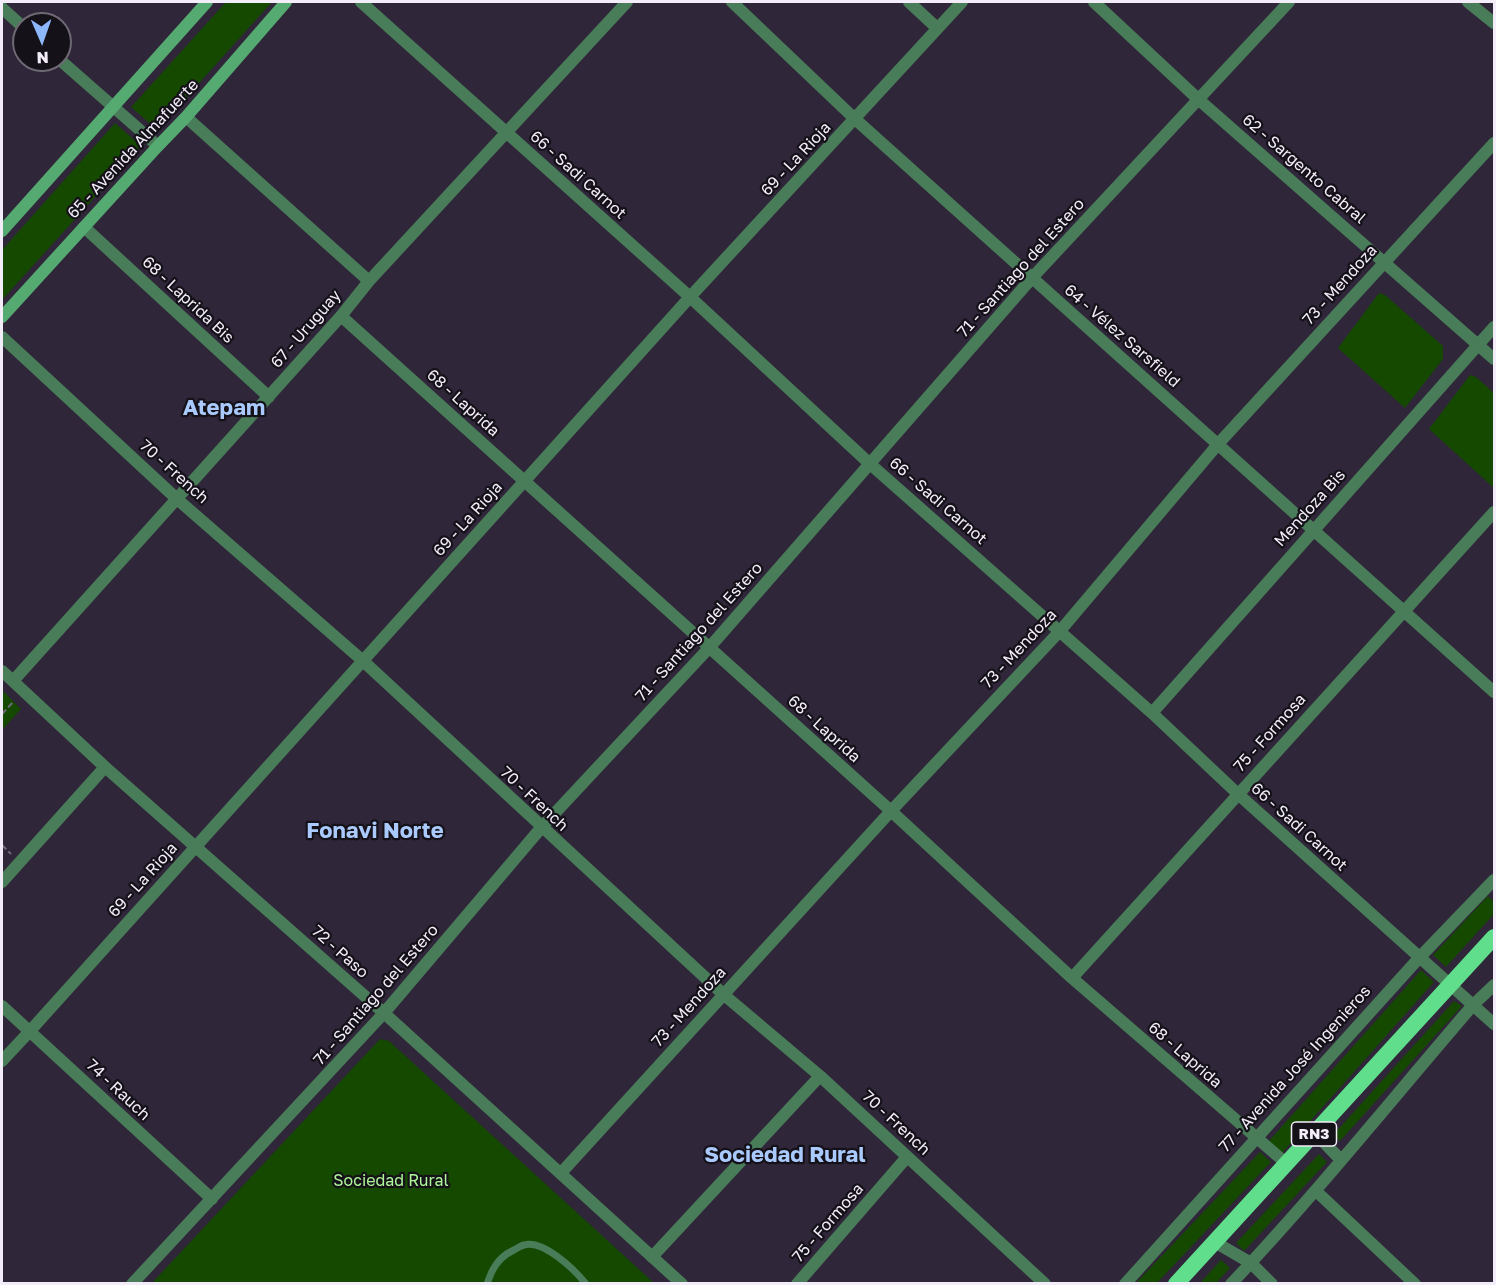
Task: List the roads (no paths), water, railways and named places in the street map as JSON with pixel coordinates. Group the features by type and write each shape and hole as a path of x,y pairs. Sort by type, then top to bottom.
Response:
{"highway":[{"name":"RN3","path":"1176,1284 1494,936"}],"main road":[{"path":"2,231 207,2"},
{"name":"65 - Avenida Almafuerte","path":"2,317 186,117 286,2"}],"street":[{"name":"66 - Sadi Carnot","path":"361,2 690,297 869,463 1152,713 1238,794 1494,1024"},
{"name":"67 - Uruguay","path":"13,681 269,397 369,281 627,2"},
{"name":"64 - Vélez Sarsfield","path":"732,2 855,119 1031,279 1219,443 1494,692"},
{"path":"909,2 937,28"},
{"name":"69 - La Rioja","path":"2,1061 690,297 962,2"},
{"name":"62 - Sargento Cabral","path":"1094,2 1198,99 1494,359"},
{"name":"71 - Santiago del Estero","path":"132,1284 384,1013 542,828 709,648 1031,279 1289,2"},
{"path":"1468,2 1494,23"},
{"path":"72,71 158,146"},
{"path":"186,117 369,281"},
{"name":"73 - Mendoza","path":"561,1173 891,811 1060,631 1219,443 1494,143"},
{"name":"68 - Laprida Bis","path":"84,226 269,397"},
{"name":"68 - Laprida","path":"341,316 891,811 1072,978 1256,1140 1287,1164"},
{"name":"Mendoza Bis","path":"1152,713 1494,327"},
{"name":"70 - French","path":"2,337 177,499 362,660 723,994 820,1076 1045,1284"},
{"name":"75 - Formosa","path":"1072,978 1494,512"},
{"name":"72 - Paso","path":"2,671 105,767 384,1013 682,1284"},
{"path":"2,882 105,767"},
{"name":"77 - Avenida José Ingenieros","path":"1125,1284 1419,958 1493,886"},
{"path":"1231,1284 1316,1191 1473,1005 1493,988"},
{"name":"74 - Rauch","path":"2,1006 212,1199"},
{"path":"652,1257 820,1076"},
{"path":"1315,1133 1341,1159"},
{"name":"75 - Formosa","path":"797,1284 907,1157"},
{"path":"1316,1191 1415,1284"},
{"path":"1213,1241 1251,1263 1272,1284"}],"lane":[{"path":"487,1284 490,1272 501,1257 526,1244 541,1247 557,1256 586,1284"}],"district":[{"name":"Atepam","path":"224,408"},
{"name":"Fonavi Norte","path":"375,831"},
{"name":"Sociedad Rural","path":"785,1155"}]}
